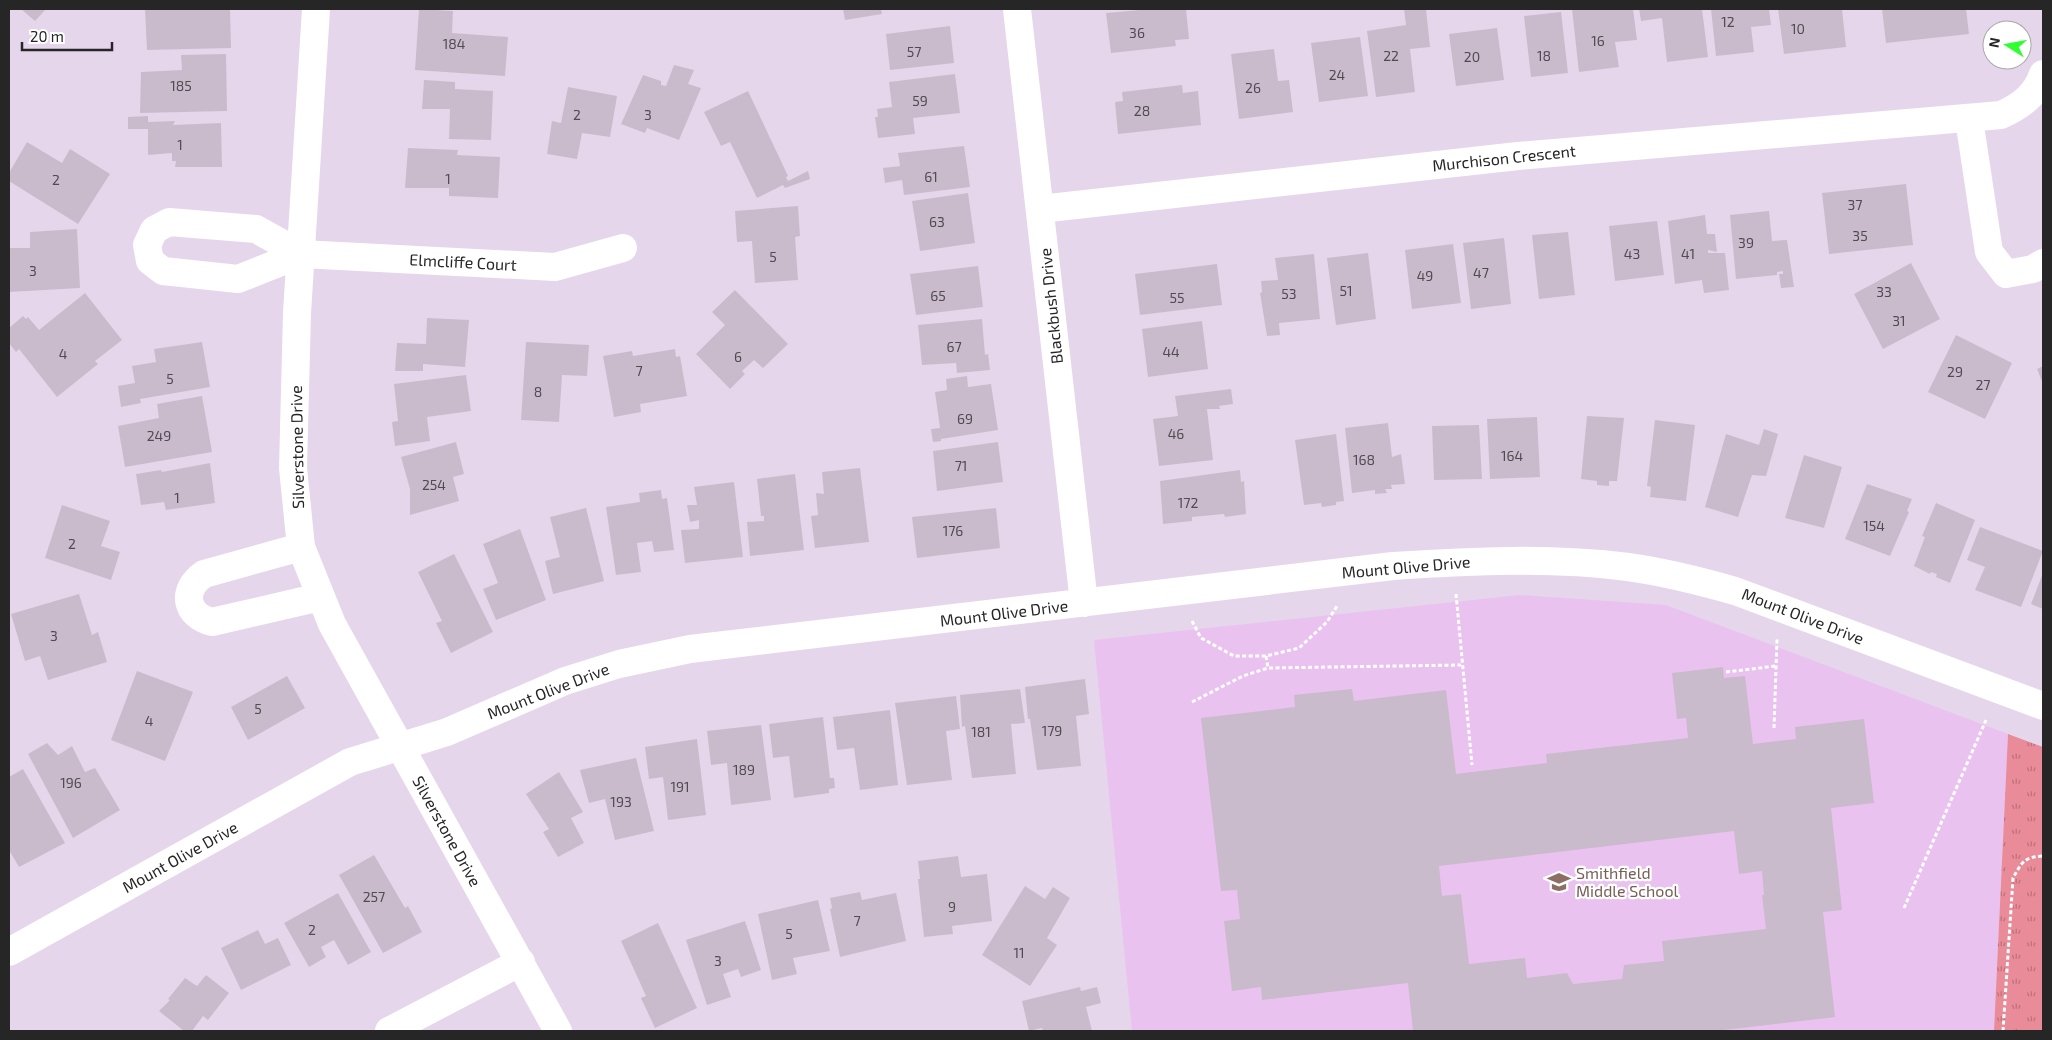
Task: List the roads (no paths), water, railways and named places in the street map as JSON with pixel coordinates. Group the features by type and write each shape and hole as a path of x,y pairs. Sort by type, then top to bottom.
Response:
{"street":[{"name":"Silverstone Drive","path":"316,9 297,313 293,468 302,547 332,624 558,1031"},
{"name":"Blackbush Drive","path":"1017,9 1084,603"},
{"name":"Murchison Crescent","path":"1040,209 1518,156 2001,115 2021,106 2041,80"},
{"name":"Murchison Crescent","path":"2041,80 2043,113"},
{"path":"1969,119 1989,252 2006,274 2033,269 2043,263"},
{"path":"177,223 256,229 301,254 238,279 163,271 150,261 147,245 154,230 161,225 177,223"},
{"name":"Elmcliffe Court","path":"301,254 555,267 623,248"},
{"path":"302,547 204,574 192,585 189,601 197,616 212,622 320,597"},
{"name":"Mount Olive Drive","path":"9,952 350,762 447,732 565,681 619,664 690,649 1393,566 1476,561 1543,561 1628,567 1688,577 1735,591 2043,706"},
{"path":"389,1031 521,962"}],"place":[{"name":"Smithfield Middle School","path":"1559,882"}]}
